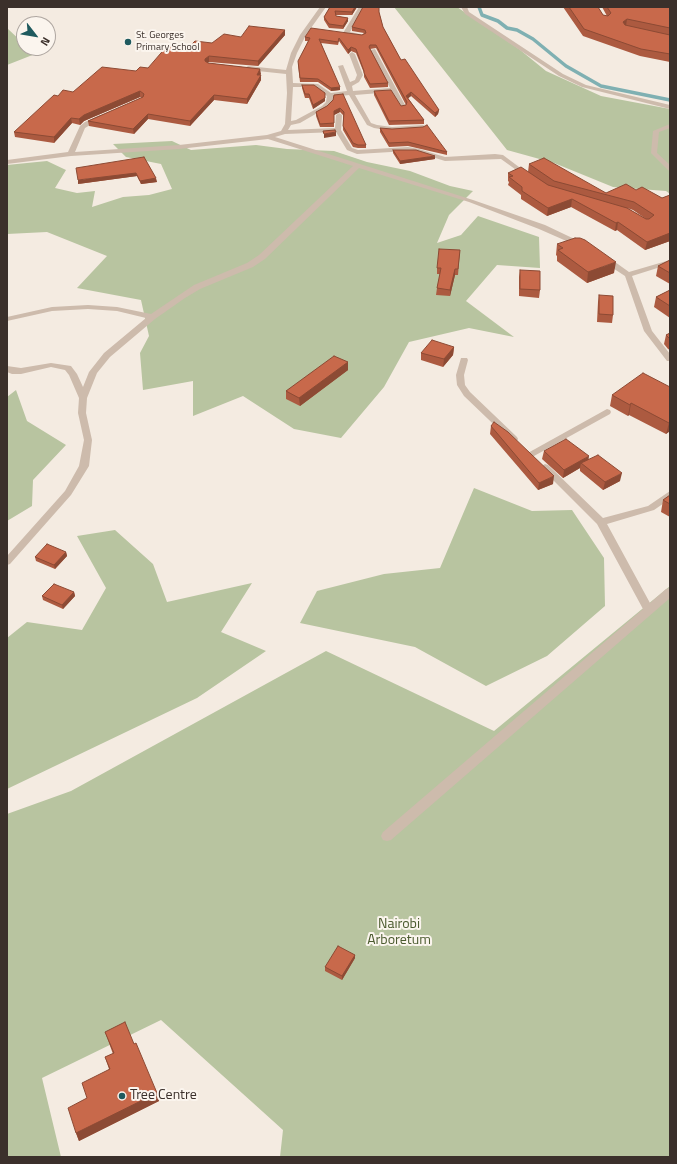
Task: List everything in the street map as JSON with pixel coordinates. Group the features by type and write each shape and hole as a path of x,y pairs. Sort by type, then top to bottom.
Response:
{"street":[{"path":"284,132 288,124 290,85 289,67 294,53 308,28 323,7"},
{"path":"346,33 352,18 362,7"},
{"path":"464,7 467,13 561,75 584,86 670,107"},
{"path":"308,28 316,29"},
{"path":"338,32 362,35"},
{"path":"373,50 393,90 403,106"},
{"path":"349,85 357,80 360,75 352,54"},
{"path":"341,66 351,94 369,124 376,127 392,129 423,127"},
{"path":"238,68 290,72"},
{"path":"290,85 316,85 330,95 393,90"},
{"path":"288,124 298,122 324,107 330,102 330,95"},
{"path":"71,154 82,127 87,123 109,113"},
{"path":"339,115 338,130 348,149 357,152 408,149 417,150 446,159 503,157 534,181"},
{"path":"670,126 656,131 654,153 670,169"},
{"path":"7,162 71,154 179,147 268,137 284,132 338,130"},
{"path":"268,137 471,201 553,231 593,251 628,275 648,331 670,359"},
{"path":"7,562 68,493 84,466 88,440 82,413 83,398 93,372 100,363 152,317 197,287 250,265 262,257 358,165"},
{"path":"628,275 670,262"},
{"path":"7,319 52,309 88,307 117,309 152,317"},
{"path":"464,360 460,376 461,384 467,394 601,522 650,610"},
{"path":"7,369 12,371 21,371 51,365 68,368 73,374 83,398"},
{"path":"526,449 607,412"},
{"path":"601,522 651,508 670,494"},
{"path":"387,836 670,592"}],"green space":[{"path":"394,7 457,7 519,49 546,71 601,96 670,109 670,194 666,191 613,187 554,163 507,150"},
{"path":"7,28 16,36 16,56 30,56 7,65"},
{"path":"172,141 191,150 256,145 287,149 334,151 367,162 410,171 450,186 473,191 449,215 437,243 461,235 478,216 539,237 540,268 497,265 466,301 514,337 469,328 409,342 384,387 341,438 294,429 243,396 193,416 193,381 143,390 140,353 149,336 141,300 77,288 107,256 47,232 7,234 7,165 47,161 66,170 55,188 77,193 95,191 92,207 123,197 149,195 172,189 161,164 126,157 113,144"},
{"path":"16,390 27,421 66,445 33,480 32,506 7,521 7,397"},
{"path":"474,488 532,511 572,510 604,558 605,606 547,656 486,686 415,647 300,623 317,591 384,574 440,568"},
{"path":"115,530 153,564 167,602 252,583 221,632 266,651 197,698 7,789 7,638 27,622 82,630 106,588 77,536"},
{"name":"Nairobi Arboretum","path":"670,586 670,1157 280,1157 283,1130 161,1020 42,1078 61,1157 7,1157 7,814 71,791 326,651 494,731"}],"building":[{"path":"330,7 355,7 352,12 335,11 336,16 348,18 343,26 329,24 324,17"},
{"path":"363,7 379,7 383,27 401,60 405,59 439,110 435,113 411,92 406,96 424,120 389,121 374,91 391,90 401,106 406,105 407,102 376,45 370,45 369,47 388,83 370,84 364,73 356,49 351,47 348,50 339,38 338,42 319,39 340,87 331,88 318,79 300,78 298,61 310,38 305,37 311,28 362,35 366,33 365,30 352,27"},
{"path":"569,7 598,7 603,15 608,16 611,13 607,7 670,7 670,28 627,19 623,22 625,25 670,35 670,54 641,49 584,29"},
{"path":"249,26 285,30 258,61 209,56 205,59 208,63 260,69 257,75 261,75 247,99 214,95 190,121 148,114 133,129 88,121 143,97 144,94 140,91 84,115 79,119 71,118 54,137 14,132 54,95 58,96 63,90 73,92 102,67 136,71 140,67 148,68 167,46 188,48 195,41 212,43 224,34 241,37"},
{"path":"302,85 314,85 325,93 325,98 313,105 309,94 305,94"},
{"path":"343,94 366,145 358,145 353,143 343,126 344,112 340,108 334,111 334,123 320,124 316,112 327,106 333,100 334,95"},
{"path":"427,125 447,152 408,142 389,143 380,128 392,129 423,127"},
{"path":"335,130 336,132 324,134 323,131"},
{"path":"393,150 416,150 435,156 400,161"},
{"path":"144,157 156,178 140,181 136,173 78,180 76,168"},
{"path":"544,158 606,193 626,184 636,190 642,187 662,198 670,195 670,233 647,242 618,222 616,223 572,199 548,208 522,191 522,187 509,177 513,176 508,173 521,167 548,185 627,208 646,219 649,219 654,215 634,202 554,181 529,164"},
{"path":"575,238 585,240 616,262 588,272 558,250 563,248 557,244"},
{"path":"439,249 460,250 458,269 455,269 450,290 437,288 441,268 437,268"},
{"path":"670,260 670,273 658,266"},
{"path":"520,270 540,271 540,290 520,289"},
{"path":"670,290 670,306 656,297"},
{"path":"599,295 613,296 613,315 599,314"},
{"path":"670,333 670,339 666,335"},
{"path":"432,340 454,347 444,359 421,353"},
{"path":"334,356 348,362 299,398 286,391"},
{"path":"643,373 670,387 669,423 612,395"},
{"path":"494,422 508,432 554,476 539,483 491,426"},
{"path":"566,439 589,456 564,470 544,451"},
{"path":"598,455 622,473 605,482 581,463"},
{"path":"670,495 670,504 663,500"},
{"path":"47,544 66,552 54,565 35,557"},
{"path":"54,584 74,592 62,605 42,596"},
{"path":"338,946 355,955 342,976 325,967"},
{"name":"Tree Centre","path":"125,1022 134,1044 136,1043 157,1093 76,1133 68,1108 87,1098 82,1083 110,1069 105,1057 114,1053 105,1032"}],"waterway":[{"path":"479,7 482,15 498,21 507,28 517,30 533,39 566,66 601,86 670,100"}],"place":[{"name":"St. Georges Primary School","path":"128,42"},
{"name":"Tree Centre","path":"122,1096"}]}
